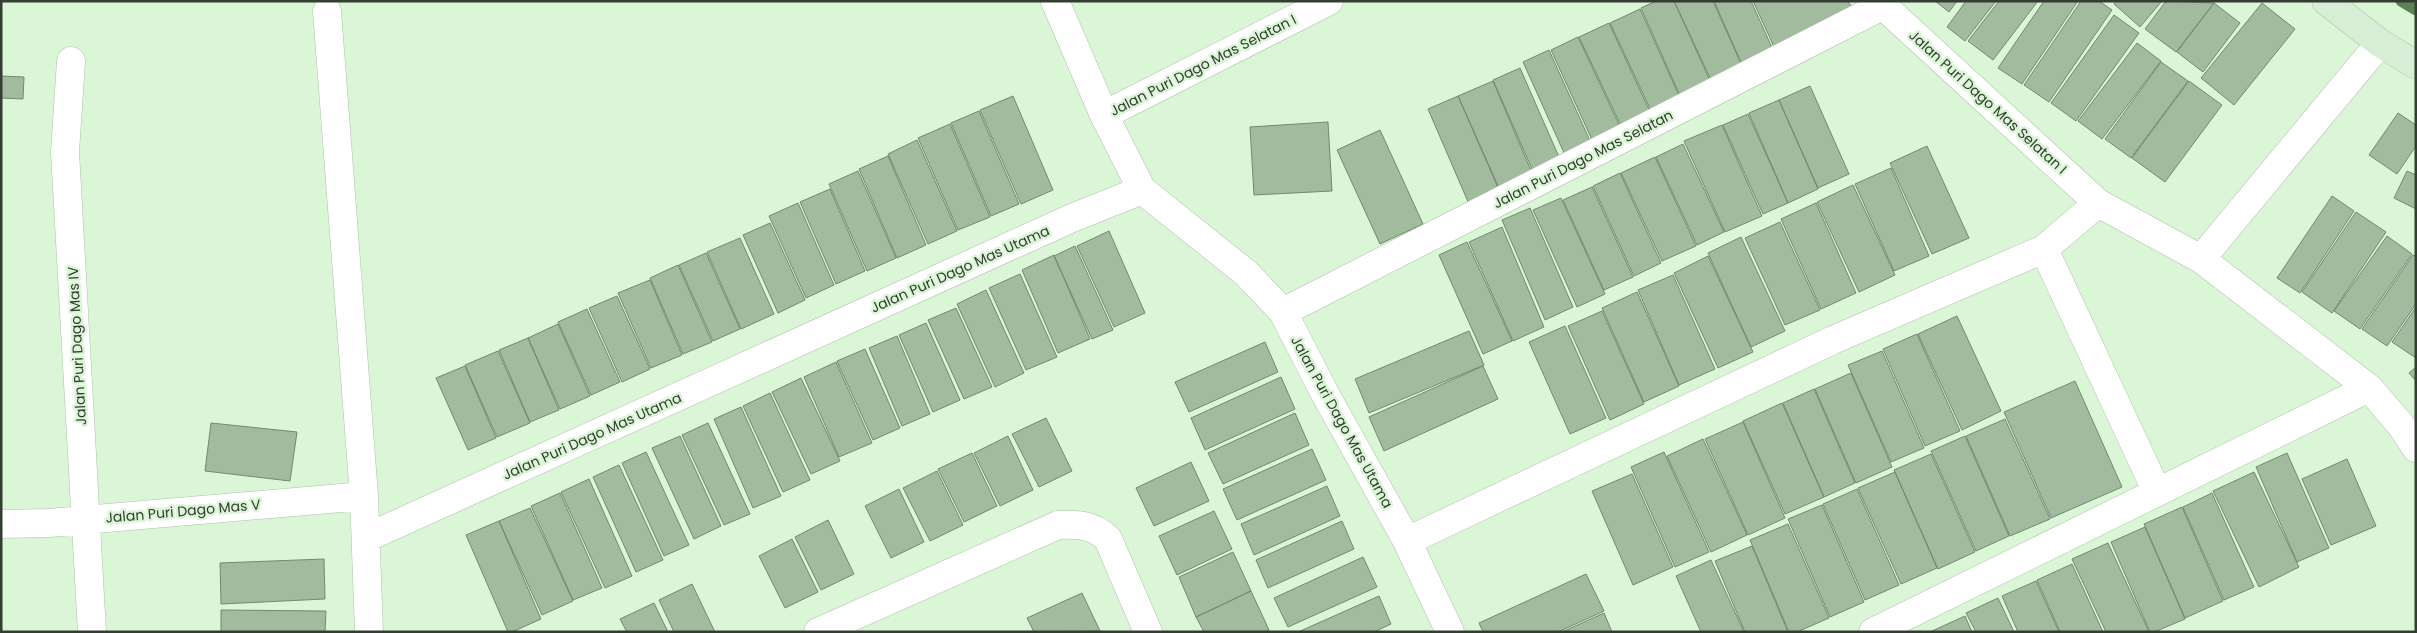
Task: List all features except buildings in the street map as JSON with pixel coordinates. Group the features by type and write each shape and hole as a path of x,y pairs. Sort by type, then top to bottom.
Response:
{"street":[{"path":"1054,1 1104,115 1142,190"},
{"name":"Jalan Puri Dago Mas Selatan I","path":"1104,115 1329,1"},
{"path":"2326,1 2380,43 2416,65"},
{"name":"Jalan Puri Dago Mas Selatan I","path":"1880,4 2098,203 2200,259 2369,388 2400,424 2416,448"},
{"name":"Jalan Puri Dago Mas Selatan","path":"1283,312 1880,4"},
{"path":"327,11 364,496 369,632"},
{"path":"2200,259 2380,43"},
{"name":"Jalan Puri Dago Mas IV","path":"71,61 66,152 92,632"},
{"name":"Jalan Puri Dago Mas Utama","path":"366,538 1072,218 1142,190 1246,273 1283,312 1324,392 1407,541 1450,632"},
{"path":"1407,541 1832,340 2044,249 2098,203"},
{"path":"2044,249 2156,492"},
{"path":"1873,632 2369,388"},
{"name":"Jalan Puri Dago Mas V","path":"1,524 86,519 364,496"},
{"path":"818,632 1058,526 1074,524 1091,527 1100,531 1108,539 1148,632"}],"waterway":[{"path":"2401,1 2416,10"}]}
